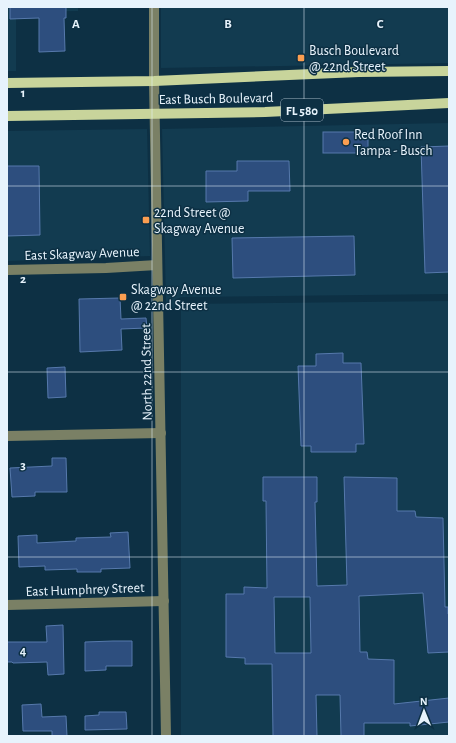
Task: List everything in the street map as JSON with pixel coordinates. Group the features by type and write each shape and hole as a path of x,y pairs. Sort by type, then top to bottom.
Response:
{"main road":[{"name":"East Busch Boulevard","path":"7,83 154,81 359,72 449,71"},
{"name":"East Busch Boulevard","path":"7,116 265,112 449,103"}],"street":[{"name":"North 22nd Street","path":"154,7 154,113 166,736"},
{"name":"East Skagway Avenue","path":"7,270 106,268 157,265"},
{"path":"7,436 161,433"},
{"name":"East Humphrey Street","path":"7,605 164,601"}],"shaded area":[{"path":"7,7 78,7 78,11 16,12 16,71 7,71"},
{"path":"161,7 449,7 449,63 161,68"},
{"path":"449,123 449,294 181,297 176,300 175,310 166,302 162,129"},
{"path":"147,129 150,256 7,261 7,131"},
{"path":"449,301 449,736 181,736 181,304"}],"building":[{"path":"10,7 66,7 66,18 64,18 65,51 39,52 39,18 10,19"},
{"name":"Red Roof Inn Tampa - Busch","path":"323,132 368,132 368,153 323,153"},
{"path":"449,146 449,272 425,273 421,147"},
{"path":"237,161 289,161 290,191 248,191 248,201 206,202 206,171 237,171"},
{"path":"7,166 39,166 40,235 7,236"},
{"path":"354,236 355,275 233,278 232,238"},
{"path":"120,298 121,319 146,318 147,328 121,329 122,350 80,352 79,299"},
{"path":"343,353 343,363 361,363 364,444 356,444 356,452 311,452 311,446 301,446 298,366 316,366 316,354"},
{"path":"65,367 66,397 48,398 47,368"},
{"path":"52,458 66,458 67,492 35,492 35,496 12,497 10,468 52,466"},
{"path":"263,477 317,477 317,502 315,502 317,586 347,585 344,477 397,478 397,511 415,511 416,517 443,518 445,607 448,607 449,614 449,652 428,653 423,593 359,596 360,652 367,652 368,659 394,660 394,704 449,698 449,722 410,726 410,723 364,723 364,736 341,736 340,695 316,695 317,736 273,736 272,664 245,664 245,658 226,657 226,594 244,594 244,587 267,588 266,501 263,501","holes":["274,597 310,597 311,653 275,653"]},
{"path":"128,532 130,568 101,569 101,572 77,572 77,569 45,570 45,566 19,567 18,536 37,535 37,543 76,541 76,538 111,537 110,533"},
{"path":"63,625 64,674 48,675 47,662 7,662 7,642 47,642 46,626"},
{"path":"132,641 132,666 106,666 106,670 85,671 85,642"},
{"path":"41,704 42,717 66,716 67,736 52,736 52,731 23,731 22,705"},
{"path":"99,712 126,712 127,729 85,730 85,716 99,715"}],"place":[{"name":"Busch Boulevard @ 22nd Street","path":"301,58"},
{"name":"Red Roof Inn Tampa - Busch","path":"346,142"},
{"name":"22nd Street @ Skagway Avenue","path":"146,220"},
{"name":"Skagway Avenue @ 22nd Street","path":"123,297"}]}
